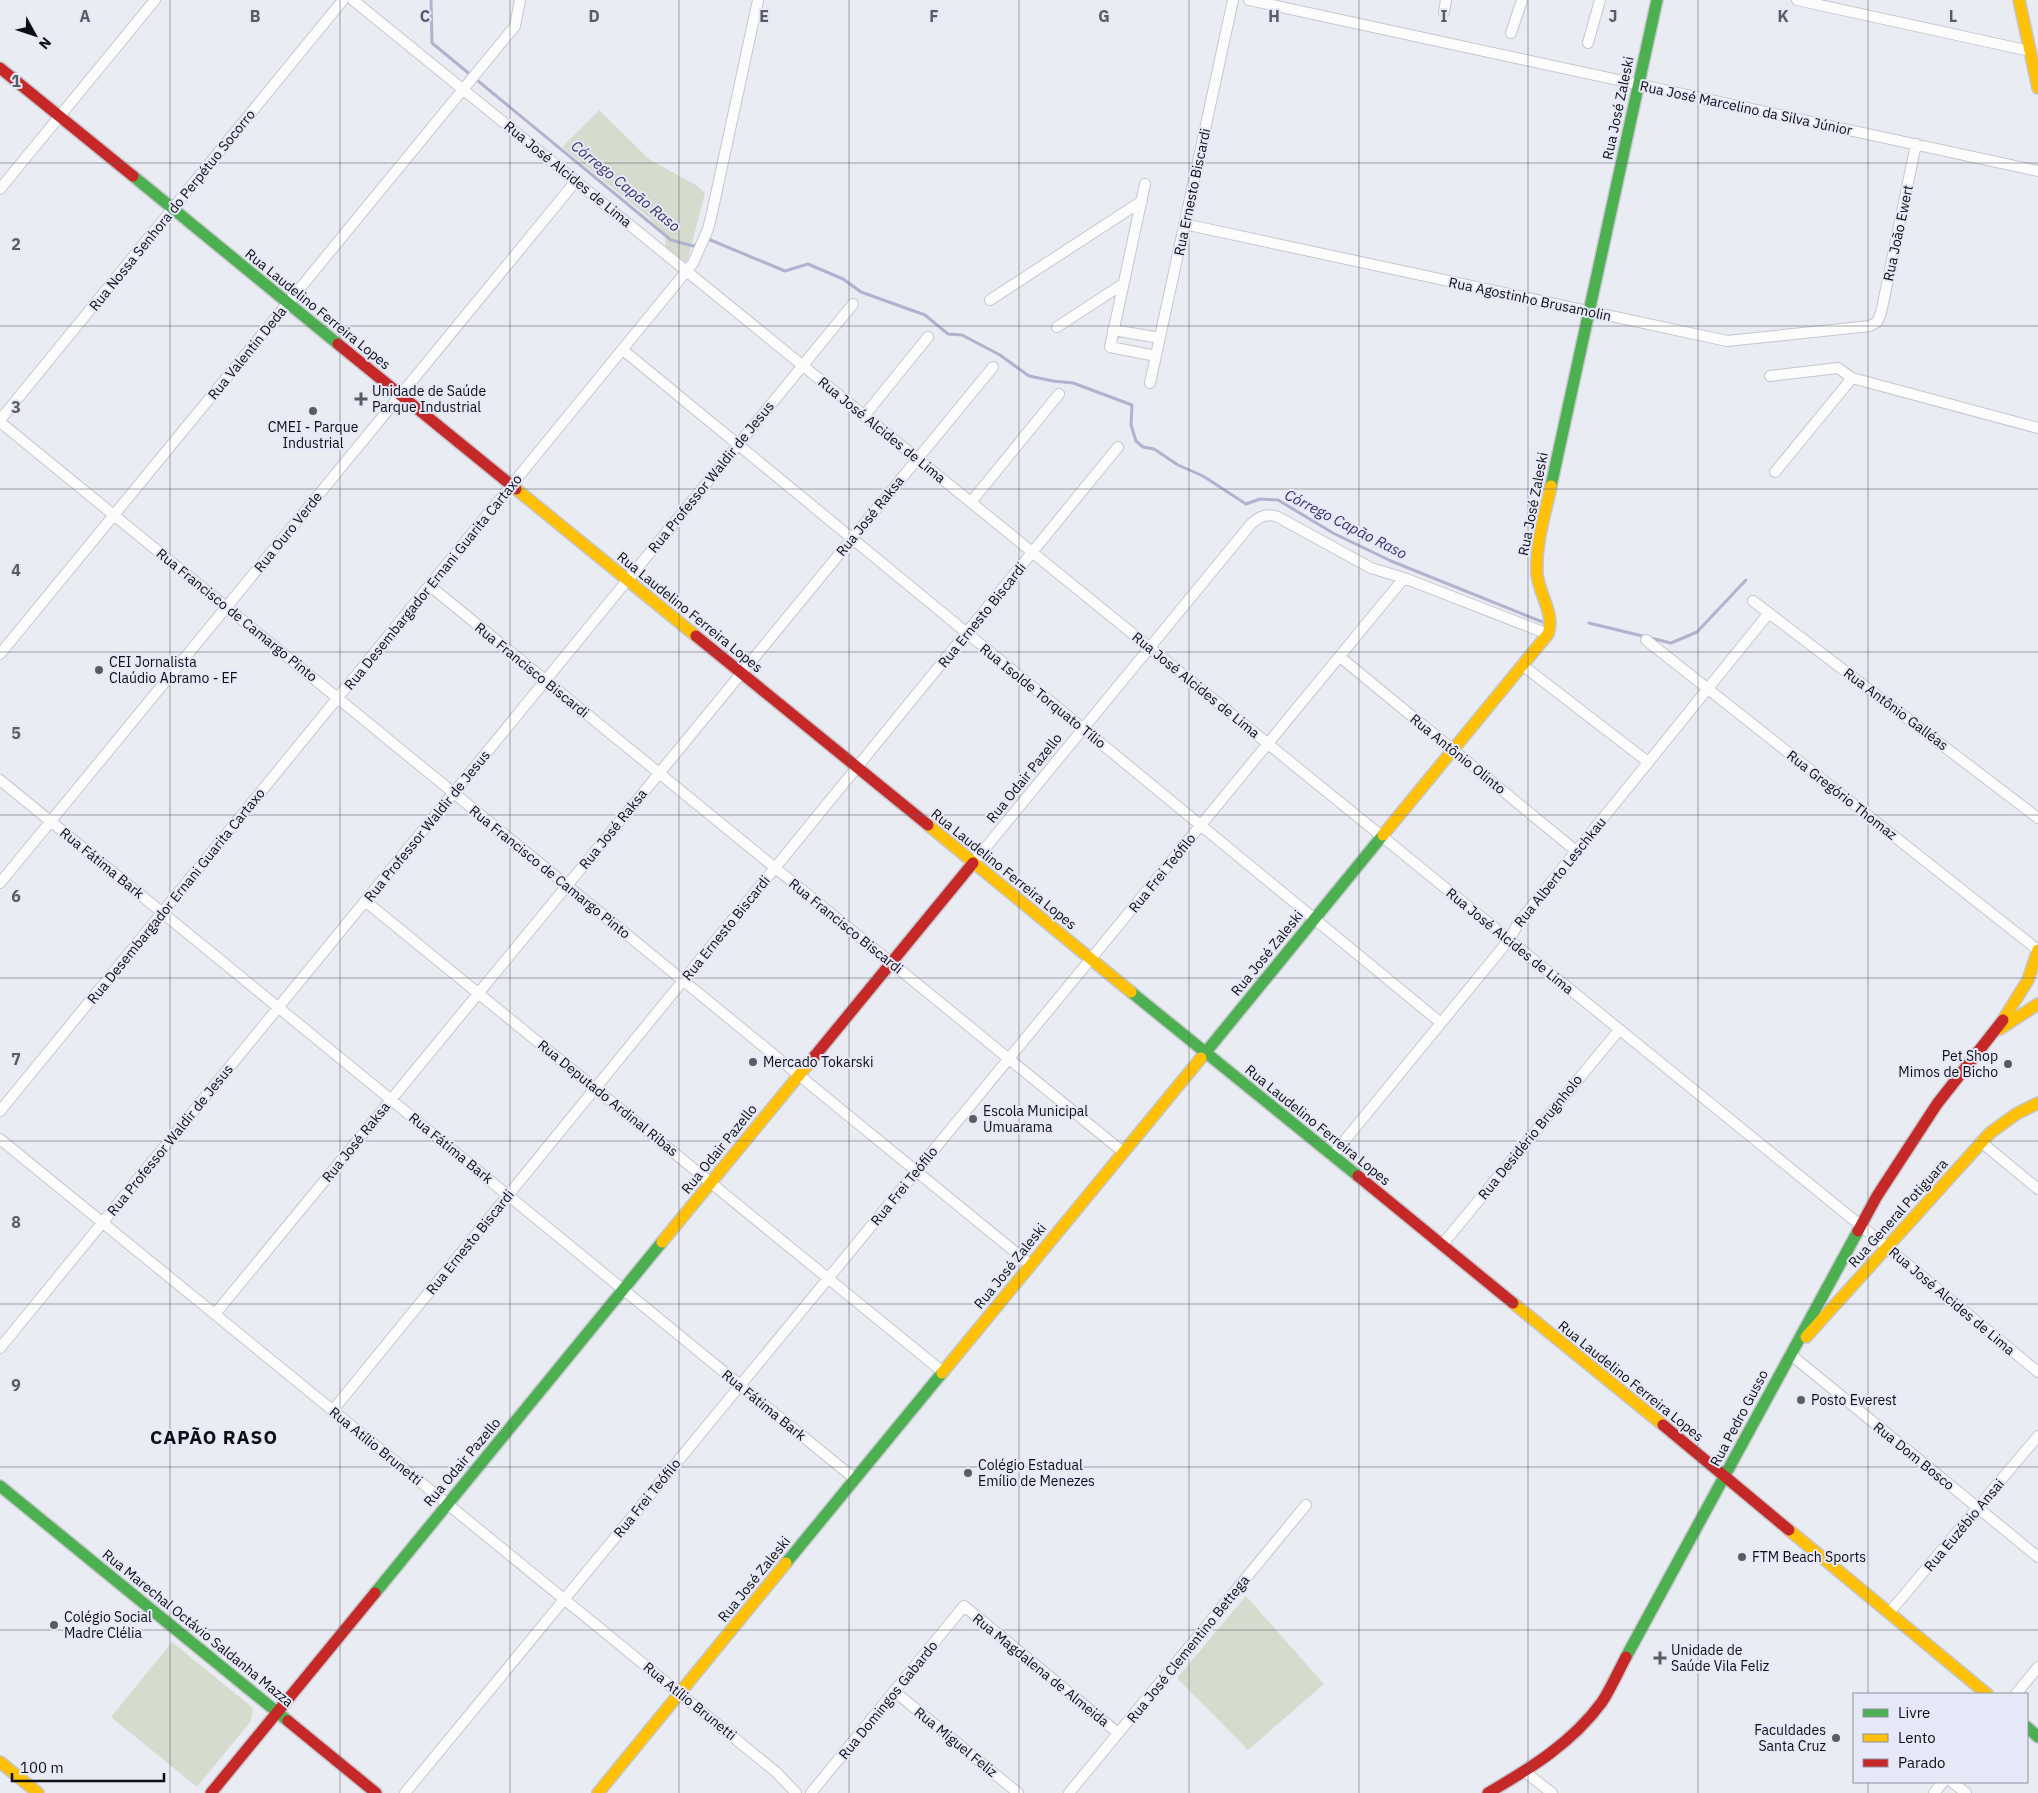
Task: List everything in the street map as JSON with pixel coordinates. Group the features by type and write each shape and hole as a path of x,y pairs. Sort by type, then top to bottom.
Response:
{"street":[{"path":"0,189 155,0"},
{"name":"Rua Nossa Senhora do Perpétuo Socorro","path":"0,421 343,0"},
{"name":"Rua José Alcides de Lima","path":"353,0 466,86 576,181 687,272 1860,1225 2038,1372"},
{"name":"Rua Valentin Deda","path":"0,654 515,26 520,0"},
{"name":"Rua Desembargador Ernani Guarita Cartaxo","path":"0,1111 687,272 699,252 708,229 758,0"},
{"name":"Rua Ernesto Biscardi","path":"1150,383 1233,0"},
{"name":"Rua José Marcelino da Silva Júnior","path":"1250,0 2038,171"},
{"path":"1444,12 1446,0"},
{"path":"1511,33 1522,0"},
{"path":"1588,43 1600,0"},
{"name":"Rua José Zaleski","path":"598,1793 1548,634 1551,625 1550,618 1537,576 1536,558 1657,0"},
{"path":"1797,0 2030,51"},
{"path":"2019,0 2038,88"},
{"name":"Rua Laudelino Ferreira Lopes","path":"0,68 1442,1245 1986,1693"},
{"name":"Rua João Ewert","path":"1877,322 1881,313 1916,144"},
{"name":"Rua Ouro Verde","path":"0,883 576,181"},
{"path":"1145,184 1110,347 1156,356"},
{"path":"990,300 1142,201"},
{"name":"Rua Agostinho Brusamolin","path":"1184,224 1727,341 1870,326 1877,322"},
{"path":"1057,327 1123,284"},
{"name":"Rua Professor Waldir de Jesus","path":"0,1348 853,304"},
{"path":"1113,330 1160,338"},
{"path":"864,416 928,338"},
{"name":"Rua Isolde Torquato Tílio","path":"623,350 1441,1022"},
{"name":"Rua José Raksa","path":"215,1314 993,366"},
{"path":"1770,376 1838,368 1852,378 2038,428"},
{"path":"1774,472 1852,378"},
{"path":"971,502 1059,394"},
{"name":"Rua Francisco de Camargo Pinto","path":"0,421 1031,1265"},
{"name":"Rua Ernesto Biscardi","path":"333,1410 1118,447"},
{"name":"Rua Odair Pazello","path":"210,1793 1252,524 1263,516 1271,515 1372,568 1404,578"},
{"path":"1404,578 1548,634"},
{"name":"Rua Frei Teófilo","path":"405,1793 1404,578"},
{"name":"Rua Francisco Biscardi","path":"430,586 1123,1152"},
{"name":"Rua Antônio Galléas","path":"1753,601 2038,818"},
{"name":"Rua Alberto Leschkau","path":"1332,1156 1509,940 1519,922 1770,613"},
{"name":"Rua Gregório Thomaz","path":"1646,640 2038,950"},
{"name":"Rua Antônio Olinto","path":"1340,657 1576,851"},
{"path":"1522,665 1648,762"},
{"name":"Rua Fátima Bark","path":"0,780 855,1479"},
{"name":"Rua Deputado Ardinal Ribas","path":"366,901 943,1372"},
{"name":"Rua Pedro Gusso","path":"1488,1793 1525,1772 1564,1746 1583,1727 1603,1700 1860,1225 1915,1135 1953,1083 1995,1032 2024,987 2033,968 2038,950"},
{"path":"2024,987 2029,998 2038,1003"},
{"name":"Rua Pedro Gusso","path":"1995,1032 2038,1003"},
{"name":"Rua Desidério Brugnholo","path":"1442,1245 1619,1030"},
{"name":"Rua General Potiguara","path":"1790,1354 1981,1142 2001,1124 2016,1114 2038,1104"},
{"name":"Rua Atílio Brunetti","path":"0,1139 680,1693 776,1772 796,1793"},
{"path":"1981,1142 2038,1189"},
{"name":"Rua Dom Bosco","path":"1790,1354 2038,1557"},
{"name":"Rua Euzébio Ansai","path":"1890,1614 2038,1436"},
{"name":"Rua Marechal Octávio Saldanha Mazza","path":"0,1486 376,1793"},
{"name":"Rua José Clementino Bettega","path":"1069,1793 1306,1504"},
{"name":"Rua Magdalena de Almeida","path":"964,1606 1118,1733"},
{"name":"Rua Domingos Gabardo","path":"812,1793 964,1606"},
{"path":"2017,1693 2038,1668"},
{"name":"Rua Miguel Feliz","path":"894,1691 1018,1793"},
{"path":"2028,1729 2038,1737"},
{"path":"0,1762 38,1793"},
{"path":"1525,1772 1552,1793"},
{"path":"1934,1793 1942,1783"},
{"path":"1953,1783 1966,1793"}],"shaded area":[{"path":"599,110 650,160 696,185 705,193 687,262 666,253 665,235 648,217 562,147"},
{"path":"1246,1596 1324,1684 1248,1750 1177,1678"},
{"path":"172,1642 253,1708 251,1721 197,1787 111,1717"}],"waterway":[{"name":"Córrego Capão Raso","path":"431,0 432,43 671,240 693,246 698,244"},
{"name":"Córrego Capão Raso","path":"706,240 708,239 785,271 808,264 843,279 861,292 925,315 948,334 962,335 1000,355 1029,376 1073,383 1132,405 1131,425 1136,441 1143,447 1154,449 1178,465 1203,476 1246,504 1260,499 1278,500 1333,533 1391,561 1545,623"},
{"name":"Córrego Capão Raso","path":"1589,623 1671,643 1697,632 1746,580"}],"traffic: fast":[{"path":"1551,486 1657,0"},
{"path":"133,176 338,344"},
{"path":"1201,1058 1383,835"},
{"path":"1131,992 1358,1176"},
{"path":"1626,1657 1858,1231"},
{"path":"375,1593 662,1242"},
{"path":"786,1563 942,1373"},
{"path":"0,1486 288,1721"},
{"path":"2028,1728 2038,1737"}],"traffic: slow":[{"path":"2019,0 2038,88"},
{"path":"1383,835 1548,634 1550,619 1538,582 1537,563 1541,530 1551,486"},
{"path":"516,489 696,636"},
{"path":"928,825 1131,992"},
{"path":"2003,1020 2028,980 2038,950"},
{"path":"2000,1029 2038,1004"},
{"path":"942,1373 1201,1058"},
{"path":"662,1242 809,1063"},
{"path":"1806,1337 1990,1133 2016,1114 2038,1103"},
{"path":"1513,1303 1663,1425"},
{"path":"1789,1530 1986,1693"},
{"path":"598,1793 786,1563"},
{"path":"0,1762 38,1793"}],"traffic: jam":[{"path":"0,68 133,176"},
{"path":"338,344 516,489"},
{"path":"696,636 928,825"},
{"path":"809,1063 973,863"},
{"path":"1858,1231 1877,1196 1937,1104 2003,1020"},
{"path":"1358,1176 1513,1303"},
{"path":"1663,1425 1789,1530"},
{"path":"211,1793 375,1593"},
{"path":"1488,1793 1550,1754 1578,1730 1602,1702 1626,1657"},
{"path":"288,1721 376,1793"}],"place":[{"name":"Unidade de Saúde Parque Industrial","path":"361,399"},
{"name":"CMEI - Parque Industrial","path":"313,411"},
{"name":"CEI Jornalista Claúdio Abramo - EF","path":"99,670"},
{"name":"Mercado Tokarski","path":"753,1062"},
{"name":"Pet Shop Mimos de Bicho","path":"2008,1064"},
{"name":"Escola Municipal Umuarama","path":"973,1119"},
{"name":"Posto Everest","path":"1801,1400"},
{"name":"Colégio Estadual Emílio de Menezes","path":"968,1473"},
{"name":"FTM Beach Sports","path":"1742,1557"},
{"name":"Colégio Social Madre Clélia","path":"54,1625"},
{"name":"Unidade de Saúde Vila Feliz","path":"1660,1658"},
{"name":"Faculdades Santa Cruz","path":"1836,1738"}],"district":[{"name":"CAPÃO RASO","path":"214,1437"}]}
